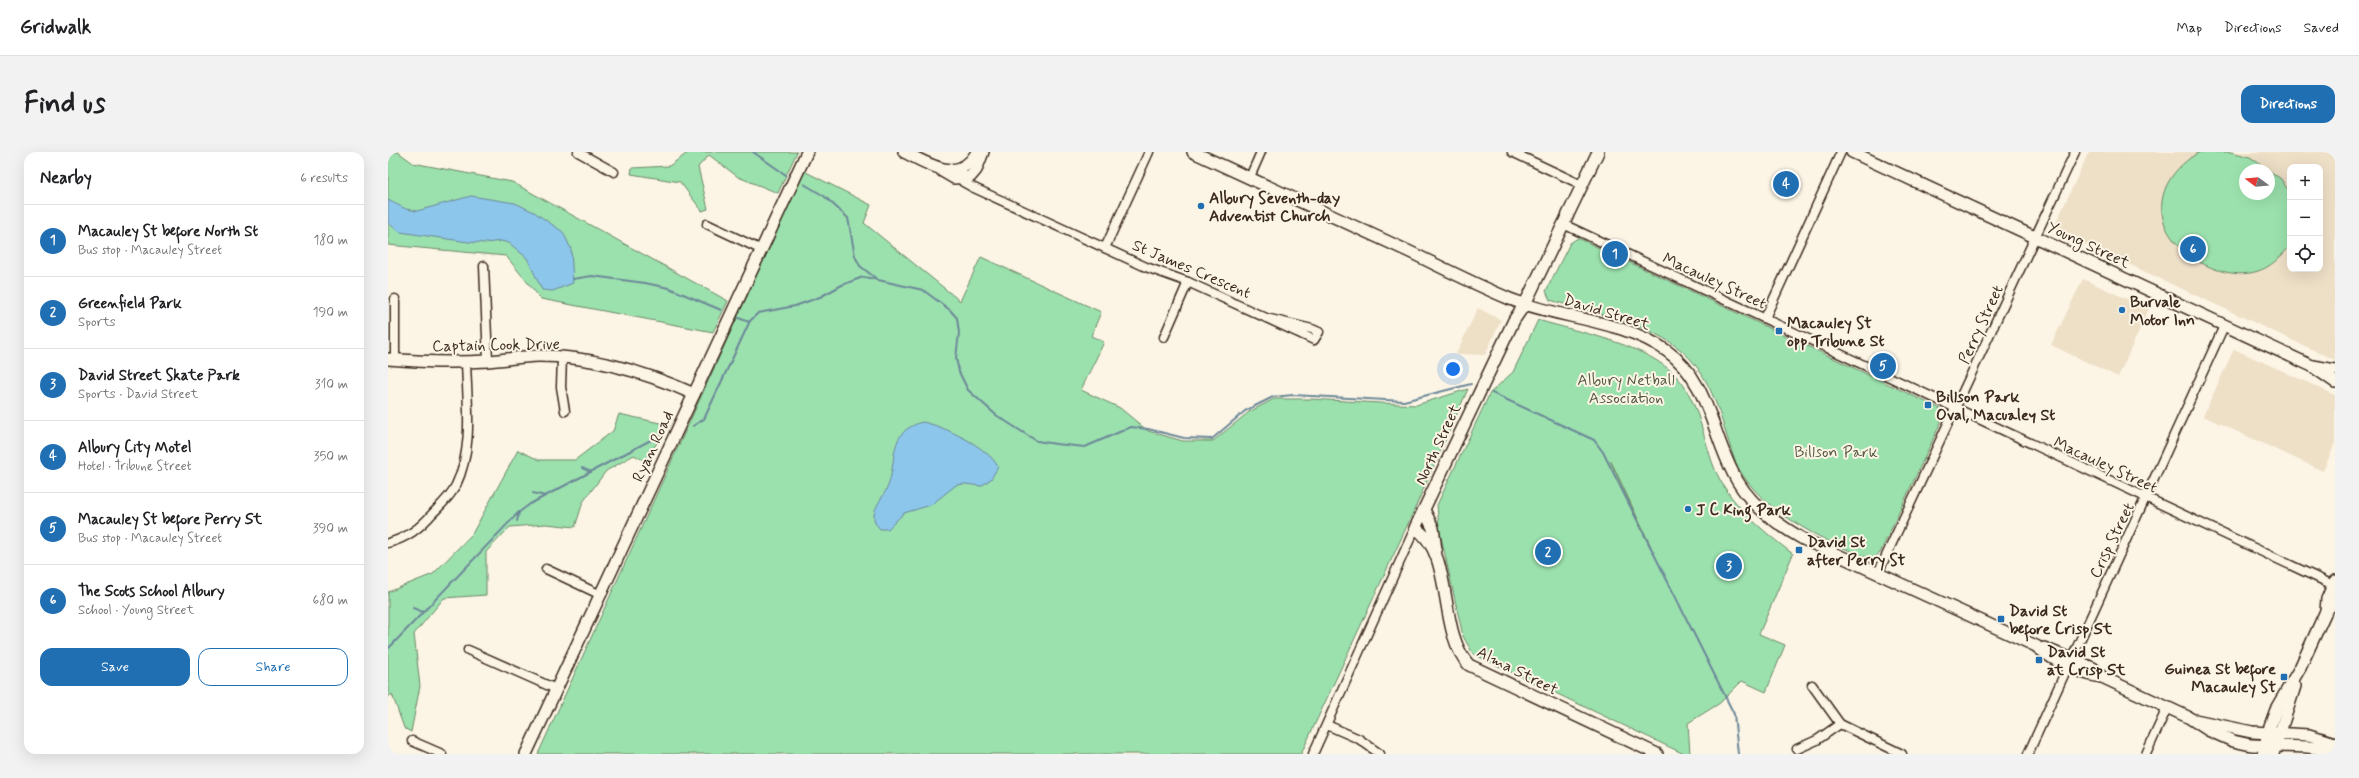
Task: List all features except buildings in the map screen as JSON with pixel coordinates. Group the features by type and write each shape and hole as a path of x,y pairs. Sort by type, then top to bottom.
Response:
{"street":[{"path":"578,152 614,172"},
{"name":"Ryan Road","path":"526,754 807,152"},
{"name":"St James Crescent","path":"904,152 936,167 960,174 972,187 1146,267 1188,282 1266,318 1319,332 1314,340"},
{"path":"977,152 960,174 967,178 974,173 983,152"},
{"name":"St James Crescent","path":"1105,248 1149,152"},
{"name":"David Street","path":"1193,152 1250,177 1509,298 1525,304 1623,331 1648,340 1667,351 1690,373 1700,390 1729,465 1749,498 1774,520 1795,534 2036,646 2046,655 2070,662 2090,676 2102,677 2193,720 2208,730 2227,739 2270,750 2335,752"},
{"path":"1250,177 1261,152"},
{"path":"1512,152 1582,185"},
{"name":"North Street","path":"1313,754 1415,528 1514,320 1525,304 1598,152"},
{"path":"1765,318 1841,152"},
{"name":"Young Street","path":"1852,152 2312,366 2335,382"},
{"name":"Perry Street","path":"1878,573 2075,152"},
{"path":"707,224 762,250"},
{"name":"Macauley Street","path":"1563,224 2146,498 2334,583"},
{"path":"484,266 488,361"},
{"path":"1164,337 1188,282"},
{"path":"392,360 395,299"},
{"name":"Crisp Street","path":"2028,754 2224,326"},
{"name":"Captain Cook Drive","path":"392,360 466,362 538,356 562,357 602,362 657,377 694,394"},
{"path":"562,357 561,387 565,411"},
{"path":"388,543 400,540 422,524 456,485 463,465 468,439 466,362"},
{"name":"Young Street","path":"2312,366 2335,370"},
{"name":"Alma Street","path":"1424,510 1433,528 1436,555 1456,642 1463,658 1469,665 1657,754"},
{"name":"Alma Street","path":"1415,528 1426,537 1436,555"},
{"path":"546,569 601,595"},
{"path":"2326,611 2327,599 2334,583"},
{"path":"2270,750 2268,733 2277,707 2300,668 2326,611 2335,601"},
{"path":"468,650 556,689"},
{"path":"2270,750 2280,734 2300,668"},
{"path":"1812,684 1840,724 1902,754"},
{"path":"2146,754 2167,708"},
{"name":"David Street","path":"2193,720 2244,731 2316,736 2335,743"},
{"path":"1797,749 1817,740 1840,724"},
{"path":"1327,725 1359,739 1380,754"},
{"path":"412,741 442,754"}],"shaded area":[{"path":"2089,152 2335,152 2335,360 2053,229"},
{"path":"2083,279 2149,309 2118,377 2051,345"},
{"path":"1478,308 1501,320 1485,355 1456,354"},
{"path":"2234,349 2335,395 2335,444 2323,471 2203,416"}],"green space":[{"path":"388,152 398,152 413,163 512,182 728,301 713,332 541,299 506,256 388,245"},
{"path":"689,152 797,152 778,193 738,177 709,155 698,167 708,209 702,211 680,182 631,174 632,168 669,166"},
{"path":"2200,152 2231,152 2250,157 2260,164 2239,164 2239,200 2275,200 2275,174 2281,179 2287,188 2287,249 2274,263 2267,267 2253,272 2239,274 2208,266 2194,259 2182,249 2172,237 2165,225 2162,213 2164,192 2175,173 2182,165"},
{"path":"804,171 871,205 864,223 960,301 981,257 1101,312 1091,336 1104,342 1081,390 1120,408 1148,431 1183,441 1213,441 1249,412 1274,399 1310,399 1416,405 1468,389 1407,526 1301,754 538,754"},
{"name":"Billson Park","path":"1578,238 1941,409 1941,422 1880,553 1872,559 1812,533 1773,507 1757,492 1743,476 1734,458 1714,398 1707,383 1689,358 1677,347 1664,338 1633,324 1550,300 1546,291 1570,243"},
{"name":"Albury Netball Association","path":"1538,320 1608,340 1642,353 1657,361 1671,371 1680,380 1687,391 1698,416 1714,467 1728,493 1759,526 1793,554 1759,634 1785,645 1766,692 1742,681 1720,703 1688,723 1690,754 1684,754 1473,654 1463,636 1439,528 1437,505 1490,393 1513,372","holes":["1610,461 1611,461 1651,547"]},
{"path":"619,414 669,425 645,461 634,455 606,471 583,502 575,527 546,524 510,527 486,552 486,595 444,598 414,634 420,686 411,732 404,728 392,694 388,697 388,592 433,574 472,534 518,450 539,460 575,460 613,431"}],"water":[{"path":"471,196 515,203 534,212 563,232 571,249 573,283 553,291 542,290 527,258 509,243 501,241 486,243 468,242 400,232 388,223 388,200 406,209 417,211"},
{"path":"922,422 953,433 976,445 986,452 998,467 991,479 981,486 965,484 956,485 931,505 904,513 888,529 880,529 875,523 875,512 876,507 889,483 896,446 904,432 911,426"}],"waterway":[{"path":"753,152 786,175"},
{"path":"804,184 824,196 848,218 855,256 860,266 878,280 923,290 950,310 957,318 959,333 956,358 959,372 968,390 996,415 1037,441 1085,447 1131,427 1148,429 1184,438 1212,439 1245,411 1273,397 1293,395 1404,401 1471,384"},
{"path":"573,279 592,276 645,283 669,288 721,310"},
{"path":"736,317 749,322 758,313 795,306 820,297 842,285 863,277 876,279"},
{"path":"693,426 704,419 749,323"},
{"path":"1492,393 1594,440 1603,452 1734,714 1738,754"},
{"path":"388,649 518,513 530,504 664,433"},
{"path":"582,468 591,472"},
{"path":"533,493 545,496"},
{"path":"517,521 519,512"},
{"path":"413,608 423,612"}],"place":[{"name":"Albury City Motel","path":"1786,184"},
{"name":"Albury Seventh-day Adventist Church","path":"1201,206"},
{"name":"The Scots School Albury","path":"2193,249"},
{"name":"Macauley St before North St","path":"1615,254"},
{"name":"Burvale Motor Inn","path":"2122,310"},
{"name":"Macauley St opp Tribune St","path":"1779,331"},
{"name":"Macauley St before Perry St","path":"1883,366"},
{"name":"Billson Park Oval, Macualey St","path":"1928,405"},
{"name":"J C King Park","path":"1688,509"},
{"name":"David St after Perry St","path":"1799,550"},
{"name":"Greenfield Park","path":"1548,552"},
{"name":"David Street Skate Park","path":"1729,566"},
{"name":"David St before Crisp St","path":"2001,619"},
{"name":"David St at Crisp St","path":"2039,660"},
{"name":"Guinea St before Macauley St","path":"2284,677"}]}
